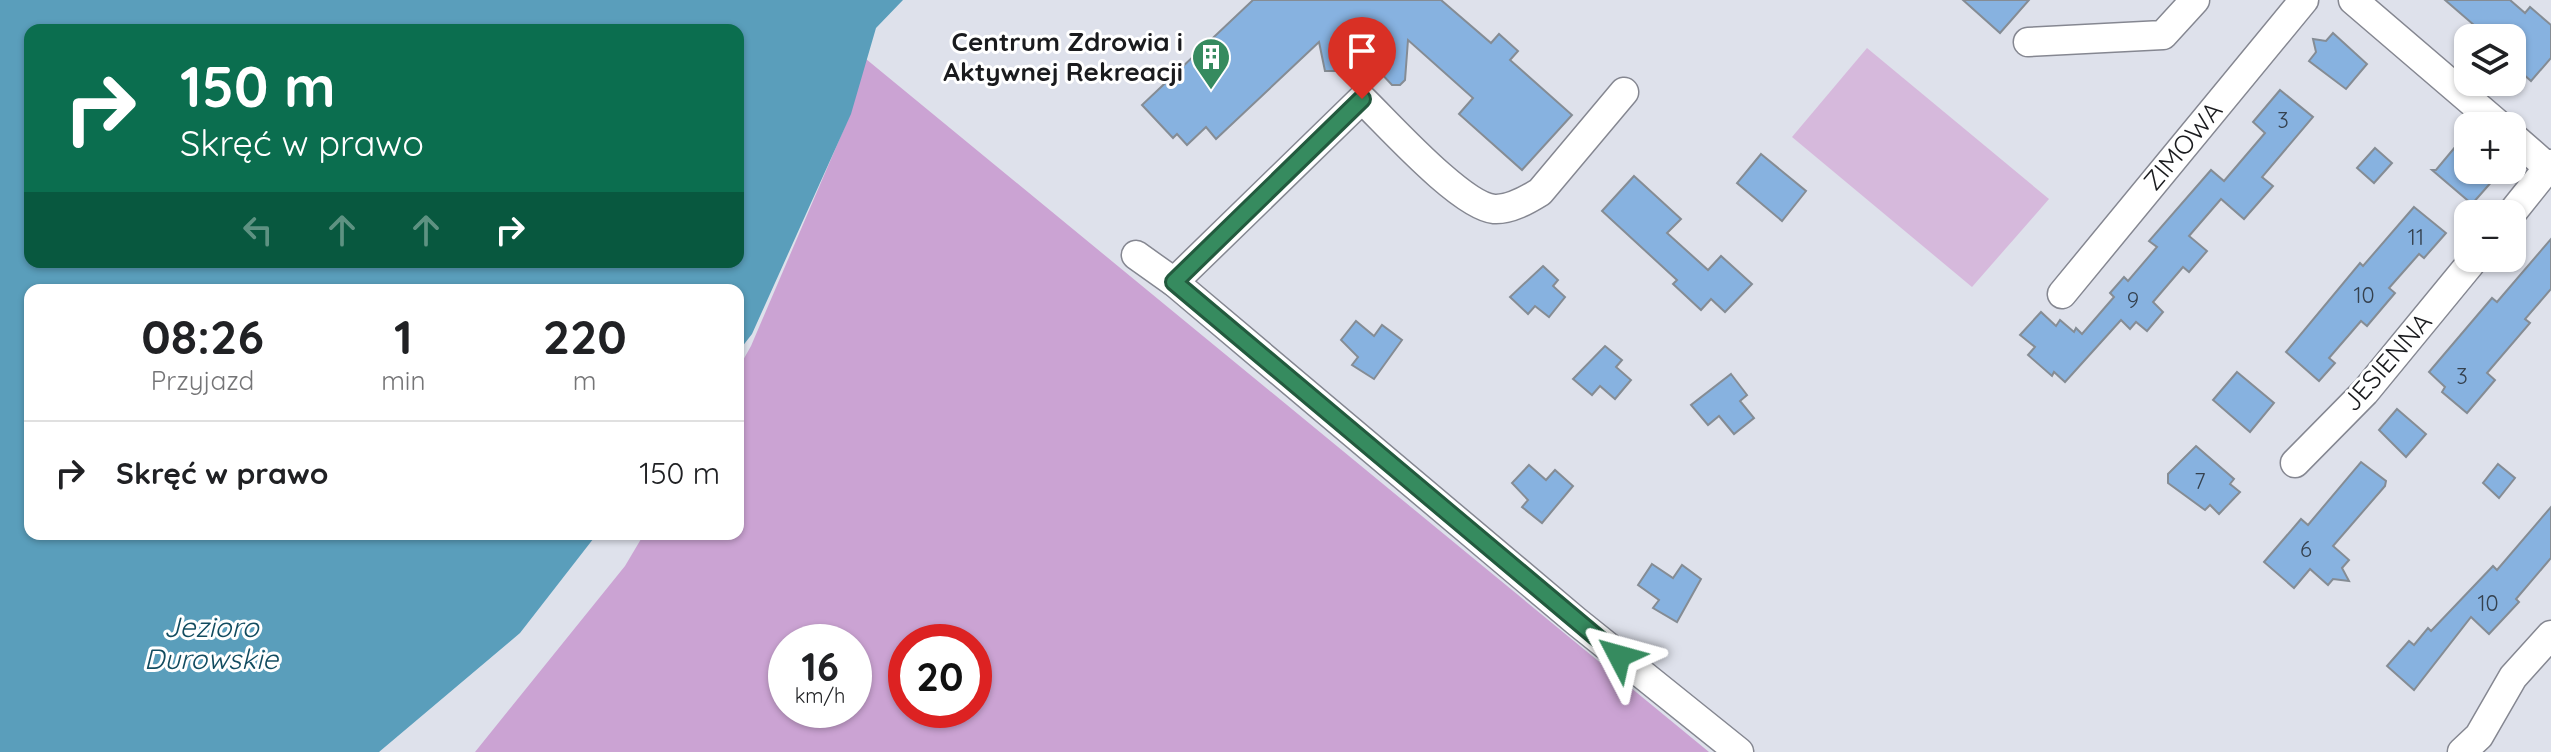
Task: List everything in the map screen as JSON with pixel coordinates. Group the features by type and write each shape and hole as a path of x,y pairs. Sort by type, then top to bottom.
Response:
{"street":[{"path":"2028,42 2163,35 2195,0"},
{"name":"ZIMOWA","path":"2062,294 2304,0"},
{"path":"2362,3 2484,112"},
{"path":"1174,282 1362,99 1464,197 1494,209 1522,203 1540,192 1624,92"},
{"path":"2523,200 2550,167 2526,147"},
{"path":"1136,255 1174,282 1576,621 1739,752"},
{"name":"JESIENNA","path":"2295,463 2365,392 2464,272"},
{"path":"2462,752 2479,736 2513,677 2551,635"}],"shaded area":[{"path":"1867,48 2049,199 1972,287 1792,137"},
{"path":"866,59 1709,752 475,752 625,566 640,540 744,540 744,358 849,117"}],"water":[{"name":"Jezioro Durowskie","path":"0,0 903,0 876,28 851,114 752,334 744,344 744,284 24,284 24,540 592,540 520,633 379,752 0,752"}],"building":[{"name":"Centrum Zdrowia i Aktywnej Rekreacji","path":"1253,0 1441,0 1491,43 1499,34 1518,51 1510,60 1572,115 1522,170 1459,114 1473,98 1408,40 1405,80 1400,85 1392,85 1350,40 1342,71 1325,71 1319,42 1216,139 1206,127 1187,145 1177,134 1173,138 1142,105"},
{"path":"1963,0 2029,0 2000,33"},
{"path":"2445,0 2510,0 2525,13 2530,7 2551,25 2551,58 2531,81 2526,77 2526,24 2473,24"},
{"path":"2333,33 2367,64 2346,89 2309,61 2316,52 2313,39 2326,41"},
{"path":"2280,90 2313,117 2262,177 2273,186 2244,219 2221,199 2189,236 2207,251 2189,272 2183,267 2153,302 2163,312 2147,331 2136,322 2130,329 2121,320 2065,382 2054,372 2052,376 2028,355 2035,347 2020,335 2041,312 2056,326 2060,320 2074,332 2076,328 2082,334 2114,297 2110,293 2124,277 2128,281 2157,247 2149,241 2211,170 2224,181 2265,133 2253,122"},
{"path":"2375,148 2392,163 2374,183 2357,168"},
{"path":"2454,148 2454,184 2490,184 2476,200 2467,200 2432,170 2436,170"},
{"path":"1761,154 1806,191 1782,221 1737,183"},
{"path":"1634,176 1681,219 1667,233 1708,270 1721,256 1752,284 1725,312 1711,299 1701,310 1673,284 1677,280 1602,211"},
{"path":"2414,207 2446,233 2424,258 2419,254 2389,288 2395,293 2367,326 2361,321 2329,358 2335,363 2319,381 2286,352 2360,263 2363,266"},
{"path":"2551,239 2551,289 2525,319 2530,323 2487,373 2495,380 2467,413 2442,392 2445,387 2429,372 2492,298 2497,302 2526,272"},
{"path":"1543,266 1558,280 1553,286 1565,297 1549,317 1535,306 1528,314 1510,297"},
{"path":"1356,321 1374,336 1382,325 1402,340 1374,379 1352,365 1358,357 1341,340"},
{"path":"1605,346 1622,360 1616,367 1631,380 1615,399 1600,386 1592,395 1573,379"},
{"path":"2237,372 2274,403 2250,432 2213,400"},
{"path":"1731,374 1747,395 1740,401 1754,418 1734,434 1719,416 1708,425 1691,405"},
{"path":"2397,409 2426,434 2406,457 2379,430"},
{"path":"2196,446 2234,479 2230,484 2240,492 2219,514 2210,505 2205,510 2168,483 2168,474"},
{"path":"2361,462 2386,481 2333,546 2349,560 2342,568 2349,581 2333,579 2328,585 2310,569 2294,588 2264,562 2301,519 2308,525"},
{"path":"2498,464 2515,478 2499,498 2483,483"},
{"path":"1529,465 1546,480 1555,470 1573,486 1542,523 1522,507 1528,500 1512,483"},
{"path":"2551,507 2551,558 2516,599 2519,602 2489,634 2471,617 2414,690 2387,666 2409,641 2414,645 2428,628 2431,631 2493,566 2497,570"},
{"path":"1652,564 1673,578 1682,565 1701,579 1677,622 1653,608 1659,600 1638,585"}],"place":[{"name":"Centrum Zdrowia i Aktywnej Rekreacji","path":"1211,91"}],"route":[{"path":"1362,99 1174,282 1619,656"}]}
